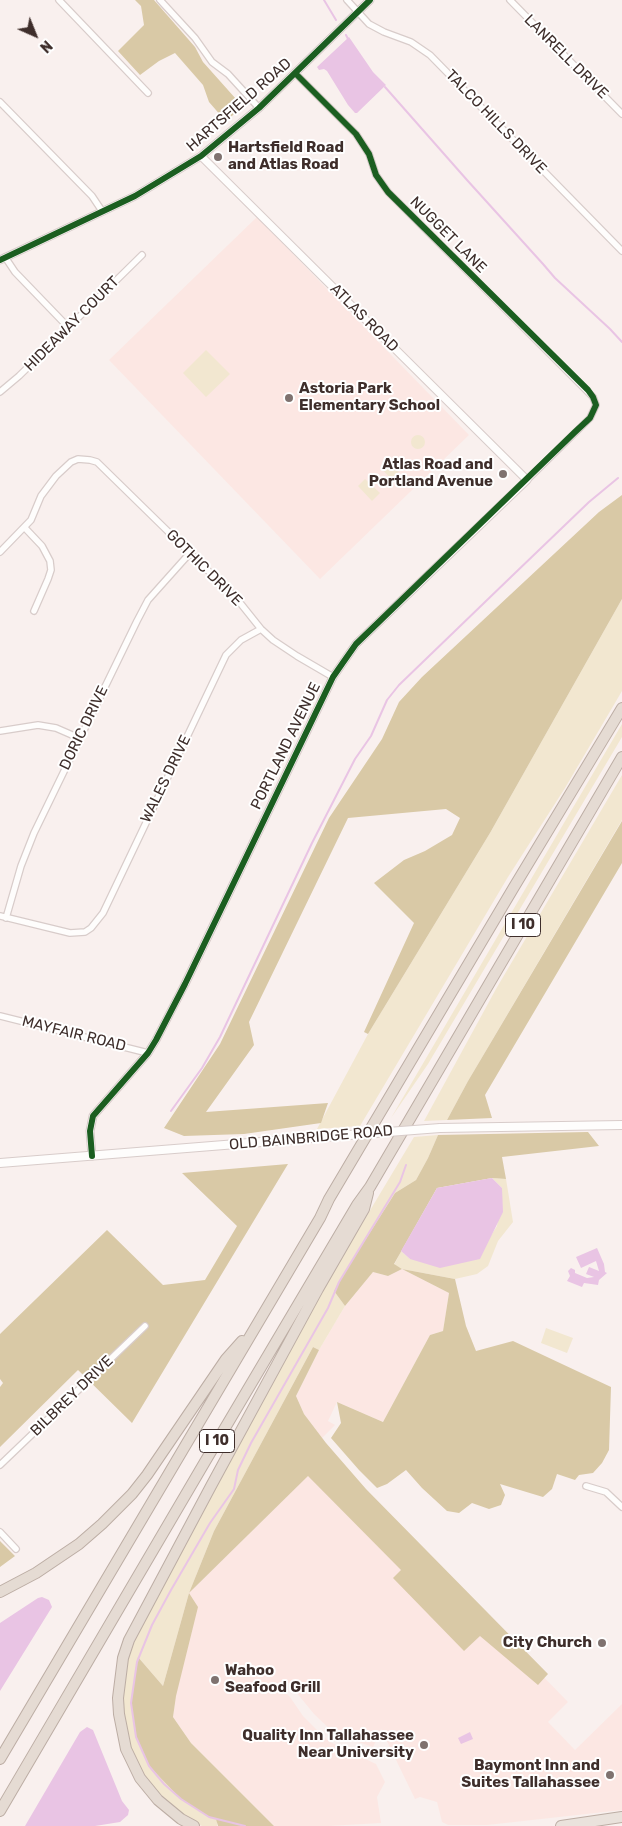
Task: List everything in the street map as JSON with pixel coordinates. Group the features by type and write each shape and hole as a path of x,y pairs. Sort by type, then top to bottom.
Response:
{"highway":[{"name":"I 10","path":"0,1759 514,887 622,708"},
{"name":"I 10","path":"0,1811 291,1315 357,1204 370,1187 622,757"},
{"path":"194,1826 181,1819 158,1800 140,1778 130,1758 123,1738 118,1698 123,1658 129,1640 220,1469 318,1288 364,1209 370,1187"},
{"path":"0,1592 36,1573 79,1544 132,1494 226,1359 255,1328"},
{"path":"561,1826 622,1818"}],"main road":[{"name":"OLD BAINBRIDGE ROAD","path":"0,1163 440,1128 622,1125"}],"street":[{"path":"59,0 148,93"},
{"path":"160,0 195,38 212,62 228,74 259,108"},
{"name":"TALCO HILLS DRIVE","path":"347,0 376,29 411,42 430,54 622,251"},
{"name":"HARTSFIELD ROAD","path":"3,258 142,192 201,156 259,108 370,0"},
{"name":"LANRELL DRIVE","path":"510,0 622,114"},
{"name":"NUGGET LANE","path":"295,73 356,134 369,154 376,175 388,192 588,390 596,405"},
{"path":"0,102 92,196 102,211"},
{"name":"ATLAS ROAD","path":"201,156 527,480"},
{"name":"HIDEAWAY COURT","path":"0,392 19,376 142,255"},
{"path":"3,258 68,327"},
{"name":"PORTLAND AVENUE","path":"92,1156 90,1131 93,1116 148,1053 185,984 333,677 356,644 590,418 596,405"},
{"name":"GOTHIC DRIVE","path":"25,528 31,520 47,486 68,465 84,458 97,462 237,599 261,629 273,640 296,656 333,677"},
{"path":"0,552 25,528 42,546 50,562 51,570 34,611"},
{"name":"DORIC DRIVE","path":"3,917 30,841 148,600 190,553"},
{"name":"WALES DRIVE","path":"3,917 70,933 79,933 91,928 103,913 226,655 241,640 261,629"},
{"path":"0,731 38,725 56,728 79,738"},
{"name":"MAYFAIR ROAD","path":"0,1016 148,1053"},
{"name":"BILBREY DRIVE","path":"0,1465 144,1326"},
{"path":"586,1486 606,1492 622,1506"},
{"path":"0,1532 16,1549"}],"shaded area":[{"path":"135,0 154,0 195,47 203,62 236,99 237,111 229,119 222,117 209,102 203,85 175,53 159,61 140,75 118,51 144,25 141,6"},
{"path":"349,37 373,72 386,85 357,113 348,105 327,71 324,69 319,70 317,67"},
{"name":"Astoria Park Elementary School","path":"257,217 469,435 320,579 109,360"},
{"path":"206,350 230,374 206,397 183,373"},
{"path":"418,435 423,437 425,442 423,447 418,449 413,447 411,442 413,437"},
{"path":"391,461 400,470 391,479 382,469"},
{"path":"365,479 380,493 372,501 358,486"},
{"path":"622,495 622,599 490,833 368,1034 364,1032 414,923 374,883 404,860 425,851 452,835 460,818 446,809 348,818 249,1022 254,1045 206,1112 328,1103 321,1123 244,1134 184,1136 164,1128 220,1044 329,818 382,739 399,702 422,677 599,512"},
{"path":"622,599 622,691 565,788 508,877 360,1126 317,1129 368,1034 490,833"},
{"path":"622,724 622,737 428,1064 391,1118"},
{"path":"622,775 622,820 468,1081 447,1120 424,1121 496,989"},
{"path":"622,821 622,863 485,1095 492,1118 447,1120 468,1081"},
{"path":"588,1132 599,1146 502,1157 506,1179 492,1178 437,1188 394,1264 402,1269 388,1276 373,1272 345,1306 334,1291 395,1193 416,1180 438,1135"},
{"path":"438,1135 416,1180 395,1193 334,1291 345,1306 319,1350 313,1347 214,1531 189,1593 163,1686 139,1658 209,1817 217,1819 217,1826 202,1826 167,1804 137,1768 124,1729 122,1681 132,1642 293,1339 414,1137"},
{"path":"288,1164 132,1423 78,1370 0,1447 0,1387 3,1383 0,1379 0,1334 107,1230 163,1285 205,1280 237,1226 182,1173"},
{"path":"492,1178 506,1179 513,1222 498,1241 488,1266 477,1274 455,1279 402,1269 394,1265 401,1251 410,1259 488,1240 497,1226 502,1188"},
{"path":"492,1178 502,1188 503,1212 480,1259 440,1268 410,1259 401,1251 437,1188"},
{"path":"597,1248 607,1273 599,1280 598,1285 584,1283 582,1287 567,1281 570,1276 568,1271 571,1268 575,1270 575,1273 587,1278 594,1277 586,1274 589,1267 599,1271 596,1261 581,1268 576,1257"},
{"path":"402,1269 449,1293 443,1331 430,1335 383,1422 337,1402 328,1421 335,1425 322,1438 304,1414 296,1396 319,1350 345,1306 373,1272 388,1276"},
{"path":"402,1269 455,1279 466,1326 476,1351 513,1341 611,1387 609,1450 602,1463 593,1473 579,1475 575,1480 557,1474 552,1489 543,1497 500,1484 505,1495 501,1505 489,1509 472,1503 459,1513 447,1511 406,1470 387,1484 377,1488 359,1470 331,1438 341,1423 337,1402 383,1422 430,1335 443,1331 449,1293"},
{"path":"546,1328 573,1338 567,1353 541,1343"},
{"path":"313,1347 319,1350 296,1396 304,1414 326,1443 366,1489 548,1674 538,1685 480,1636 464,1651 393,1578 401,1570 308,1476 189,1593 214,1531"},
{"path":"308,1475 402,1570 394,1578 464,1650 492,1624 568,1702 548,1722 575,1750 622,1704 622,1810 487,1825 448,1825 442,1822 437,1802 420,1797 415,1799 381,1729 373,1747 335,1734 314,1714 287,1681 281,1688 290,1697 303,1716 323,1736 330,1742 376,1764 385,1782 377,1797 381,1823 328,1826 274,1826 191,1743 173,1717 189,1593"},
{"path":"0,1541 15,1556 0,1567"},
{"path":"189,1593 198,1607 176,1696 173,1717 191,1743 274,1826 218,1826 216,1819 209,1817 181,1799 149,1766 136,1737 131,1703 138,1657 163,1686"},
{"path":"42,1597 49,1600 52,1607 0,1691 0,1623"},
{"path":"87,1727 93,1730 122,1801 129,1810 128,1815 120,1822 95,1826 25,1826 80,1732"},
{"path":"470,1732 473,1739 461,1744 458,1738"}],"waterway":[{"path":"324,0 336,20"},
{"path":"346,35 348,39"},
{"path":"385,87 555,278 622,342"},
{"path":"171,1111 202,1068 220,1037 312,843 355,759 371,736 387,700 399,685 513,575 589,502 618,478"},
{"path":"245,1826 209,1817 181,1799 164,1784 149,1766 136,1737 131,1703 137,1662 152,1625 210,1523 234,1489 238,1470 251,1443 328,1308 339,1282 400,1182 406,1165"}],"cycle path":[{"path":"0,260 135,196 201,156 259,108 370,0"},
{"path":"92,1156 90,1131 93,1116 148,1053 156,1040 185,984 333,677 356,644 590,418 596,405 588,390 388,192 376,175 369,154 356,134 295,73"}],"place":[{"name":"Hartsfield Road and Atlas Road","path":"218,157"},
{"name":"Astoria Park Elementary School","path":"289,398"},
{"name":"Atlas Road and Portland Avenue","path":"503,474"},
{"name":"City Church","path":"602,1643"},
{"name":"Wahoo Seafood Grill","path":"215,1680"},
{"name":"Quality Inn Tallahassee Near University","path":"424,1745"},
{"name":"Baymont Inn and Suites Tallahassee","path":"610,1775"}]}
